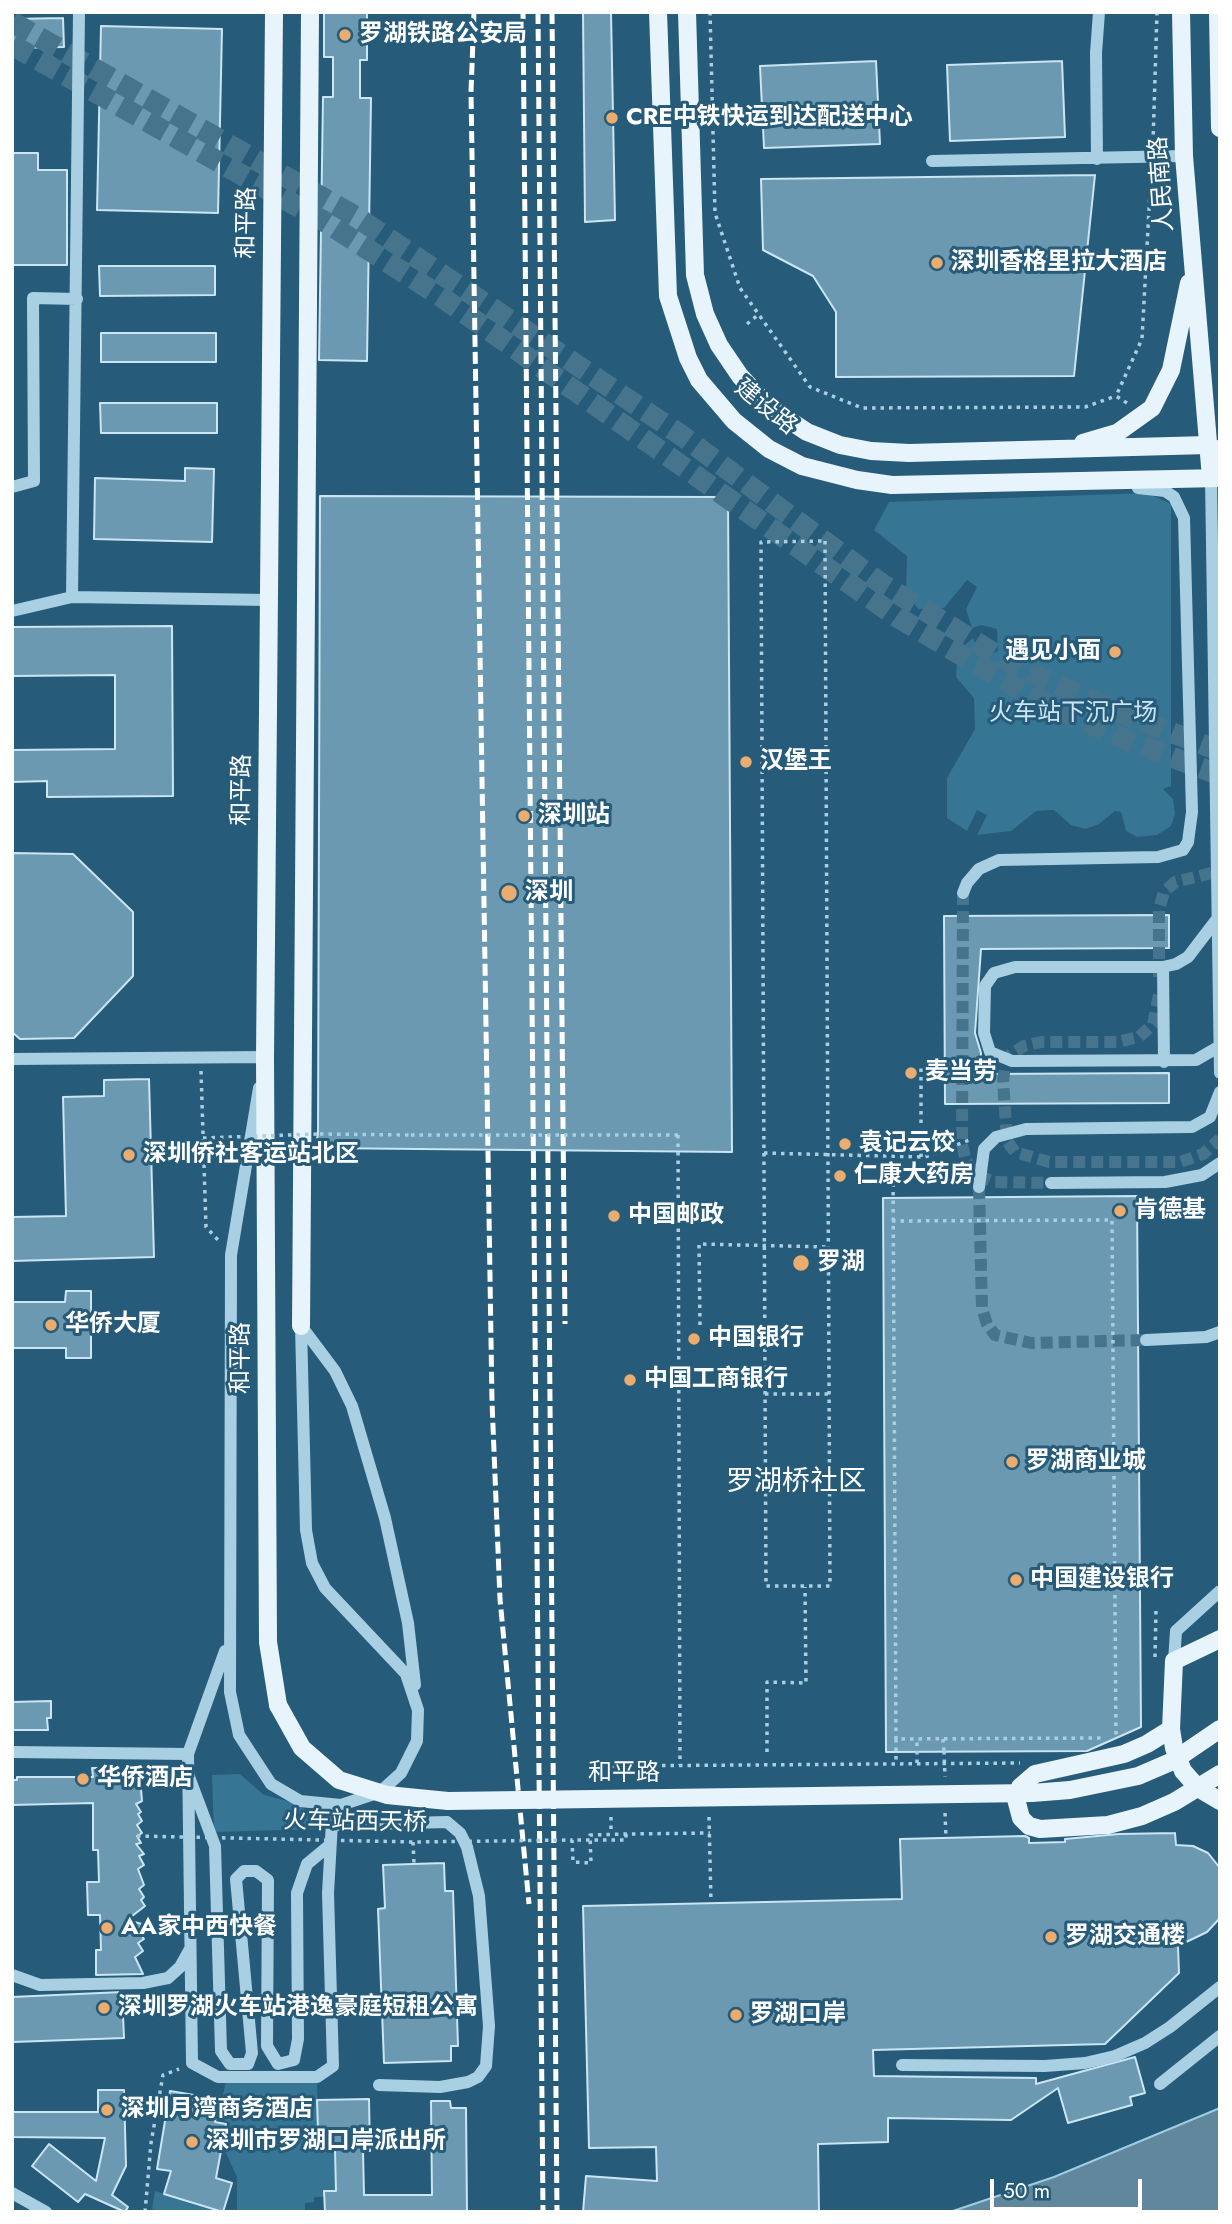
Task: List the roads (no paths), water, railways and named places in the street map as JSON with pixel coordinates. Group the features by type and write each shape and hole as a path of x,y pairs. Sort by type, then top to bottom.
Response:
{"main road":[{"name":"和平路","path":"274,12 265,1057 268,1642 278,1705 302,1748 339,1780 387,1795 448,1801 1070,1790 1138,1776 1173,1761 1220,1730"},
{"path":"301,1326 310,12"},
{"name":"建设路","path":"658,12 664,264 668,296 688,358 714,399 769,449 825,472 892,485 1215,478"},
{"name":"建设路","path":"687,12 695,275 705,314 719,345 740,376 769,407 807,432 839,445 909,453 1214,449"},
{"name":"人民南路","path":"1181,12 1184,156 1215,478"},
{"path":"1218,12 1220,128"},
{"path":"1059,451 1117,432 1145,414 1162,393 1171,370 1193,263"},
{"path":"1220,1639 1174,1661 1171,1729 1174,1748 1183,1771 1198,1788 1220,1801"},
{"path":"1171,1729 1124,1754 1035,1774 1025,1781 1016,1799 1021,1818 1028,1826 1040,1829 1108,1825 1142,1816 1220,1774"}],"street":[{"path":"72,597 79,12"},
{"path":"1097,159 1096,53 1099,12"},
{"path":"932,161 1184,156"},
{"path":"12,487 34,481 33,298 77,299"},
{"path":"1215,478 1220,1073"},
{"path":"892,485 964,489 1151,488 1174,497 1184,518 1192,812 1188,842 1183,850 1158,858 999,860 979,869 963,893"},
{"path":"12,611 72,597 269,600"},
{"path":"1217,919 1188,957 1163,967 1004,969 988,978 985,986 984,1033 990,1052 1012,1061 1196,1060 1219,1047"},
{"path":"1163,967 1164,1062"},
{"path":"12,1059 265,1057 231,1255 230,1692 236,1728 262,1773 276,1788 293,1798 333,1805 365,1799 395,1780 414,1750 418,1710 408,1623 385,1518 352,1406 335,1371 301,1326"},
{"path":"979,1187 984,1149 996,1137 1026,1129 1192,1127 1210,1116 1220,1092"},
{"path":"1051,1183 1165,1182 1202,1175 1220,1163"},
{"path":"301,1326 306,1531 312,1563 325,1588 406,1674 418,1710"},
{"path":"1146,1340 1206,1337 1220,1332"},
{"path":"1174,1661 1175,1631 1220,1591"},
{"path":"229,1641 188,1754 192,2063 218,2077 317,2077 333,2066 328,1893 333,1805"},
{"path":"12,1752 188,1754"},
{"path":"188,1774 215,1846 221,2051 230,2064 248,2064 252,2053 236,1879 244,1871 256,1871 268,1880 267,2046 278,2064 294,2060 298,2039 297,1893 307,1864 330,1845"},
{"path":"332,1825 447,1822 460,1833 467,1847 479,1896 489,2026 486,2066 478,2077 468,2082 440,2087 379,2085"},
{"path":"12,1975 40,1985 143,1983 168,1978 180,1967 189,1952 192,1936"},
{"path":"1200,2004 1220,1975"},
{"path":"902,2065 1045,2066 1085,2063 1115,2056 1145,2043 1220,1987"},
{"path":"1160,2084 1220,2036"},
{"path":"12,2193 46,2212"}],"tunnel":[{"path":"12,22 355,216 681,435 882,584 1013,665 1123,714 1220,751"},
{"path":"12,45 327,223 440,296 897,617 1057,709 1126,740 1220,775"},
{"path":"1159,977 1159,909 1164,892 1175,882 1220,871"},
{"path":"963,893 962,1145 966,1161 977,1175 994,1182 1051,1183"},
{"path":"1159,995 1153,1024 1139,1037 1117,1042 1041,1042 1024,1046 1011,1054 1005,1066 1003,1080 1007,1141 1015,1152 1049,1162 1180,1162 1203,1154 1220,1139"},
{"path":"979,1187 982,1308 987,1324 995,1335 1031,1343 1146,1340"}],"railway":[{"path":"474,12 471,92 492,1402 500,1599 529,1904"},
{"path":"523,12 543,2212"},
{"path":"538,12 557,2212"},
{"path":"552,12 565,1324"}],"place":[{"name":"罗湖铁路公安局","path":"345,35"},
{"name":"CRE中铁快运到达配送中心","path":"612,118"},
{"name":"深圳香格里拉大酒店","path":"937,263"},
{"name":"遇见小面","path":"1115,652"},
{"name":"汉堡王","path":"746,762"},
{"name":"深圳站","path":"524,816"},
{"name":"深圳","path":"509,893"},
{"name":"麦当劳","path":"911,1073"},
{"name":"袁记云饺","path":"845,1144"},
{"name":"深圳侨社客运站北区","path":"129,1155"},
{"name":"仁康大药房","path":"840,1176"},
{"name":"肯德基","path":"1120,1211"},
{"name":"中国邮政","path":"614,1216"},
{"name":"罗湖","path":"801,1263"},
{"name":"华侨大厦","path":"51,1325"},
{"name":"中国银行","path":"694,1339"},
{"name":"中国工商银行","path":"630,1380"},
{"name":"罗湖商业城","path":"1012,1462"},
{"name":"中国建设银行","path":"1016,1580"},
{"name":"华侨酒店","path":"83,1779"},
{"name":"AA家中西快餐","path":"107,1928"},
{"name":"罗湖交通楼","path":"1051,1937"},
{"name":"深圳罗湖火车站港逸豪庭短租公寓","path":"104,2008"},
{"name":"罗湖口岸","path":"736,2015"},
{"name":"深圳月湾商务酒店","path":"107,2110"},
{"name":"深圳市罗湖口岸派出所","path":"192,2142"}],"district":[{"name":"罗湖桥社区","path":"796,1483"}],"park label":[{"name":"火车站下沉广场","path":"1073,714"}]}
